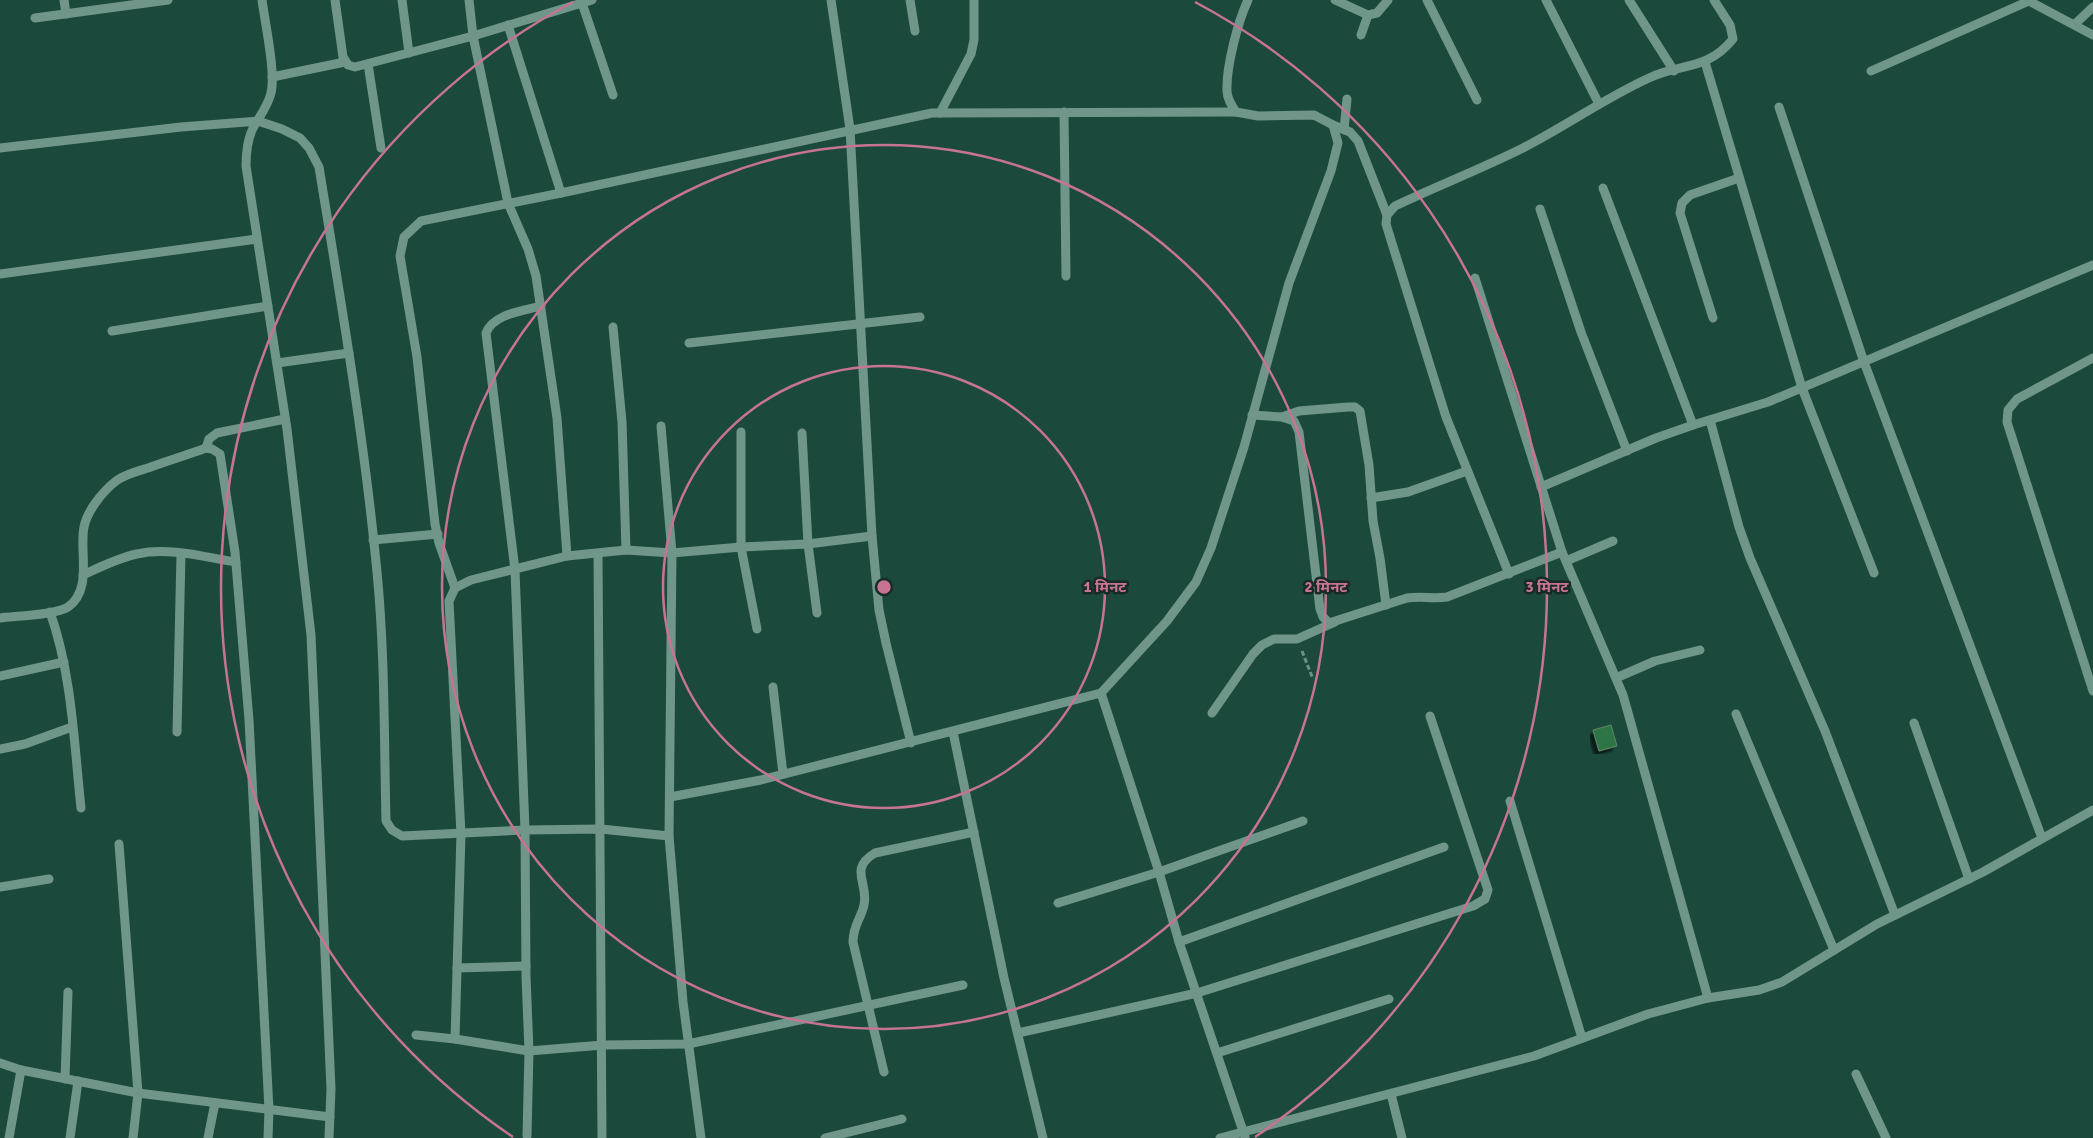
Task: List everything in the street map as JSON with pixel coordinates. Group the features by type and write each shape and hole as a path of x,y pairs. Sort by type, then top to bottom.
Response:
{"street":[{"path":"64,0 66,14"},
{"path":"35,18 168,0"},
{"path":"262,0 272,77 271,93 253,129 246,149 246,166 285,419 311,635 332,1088 329,1138"},
{"path":"335,0 345,62"},
{"path":"402,0 409,53"},
{"path":"470,0 473,36 508,203 528,249 536,276 557,418 567,556"},
{"path":"272,77 345,62 355,67 368,64 473,36 582,1 592,0"},
{"path":"831,0 850,130 859,324 872,536 880,610 886,643 911,743"},
{"path":"910,0 915,31"},
{"path":"940,113 971,54 974,40 974,0"},
{"path":"1236,112 1230,103 1227,91 1232,48 1248,0"},
{"path":"1335,0 1368,15 1377,13 1388,0"},
{"path":"1427,0 1477,100"},
{"path":"1546,0 1599,104"},
{"path":"1629,0 1674,71"},
{"path":"1509,574 1443,408 1386,224 1388,216 1395,206 1522,148 1571,123 1599,104 1652,76 1705,62 1723,51 1733,39 1730,25 1714,0"},
{"path":"1871,71 2028,0 2093,35"},
{"path":"582,1 613,95"},
{"path":"2075,24 2093,7"},
{"path":"1361,35 1368,15"},
{"path":"508,26 561,193"},
{"path":"1705,62 1802,388 1874,573"},
{"path":"368,64 381,148"},
{"path":"1344,130 1347,99"},
{"path":"1779,107 1864,362 2042,838"},
{"path":"1064,112 1066,276"},
{"path":"455,588 438,534 417,356 400,256 404,237 421,222 932,113 1064,112 1236,112 1258,116 1314,114 1350,132 1358,141 1388,216"},
{"path":"0,148 181,127 258,121 282,129 300,138 309,148 319,167 349,353 373,540 383,662 386,821 392,830 402,836 525,830 601,829 669,836"},
{"path":"670,797 718,790 911,743 1101,693 1167,621 1196,582 1212,548 1244,447 1289,283 1333,162 1338,143 1333,125"},
{"path":"1713,318 1680,213 1682,202 1690,195 1738,178"},
{"path":"1603,188 1693,425"},
{"path":"1540,209 1581,332 1627,451"},
{"path":"0,274 257,238"},
{"path":"1541,487 1693,425 1768,402 2093,264"},
{"path":"1475,278 1564,556 1623,695 1708,998"},
{"path":"112,331 268,306"},
{"path":"527,1136 529,1051 525,830 515,570 486,333 489,326 496,319 541,306"},
{"path":"689,343 920,317"},
{"path":"613,327 622,422 626,550"},
{"path":"276,363 349,353"},
{"path":"2093,358 2017,399 2008,410 2007,422 2093,691"},
{"path":"1282,417 1299,411 1348,407 1358,408 1369,465 1371,498 1386,604"},
{"path":"1252,414 1282,417 1294,421 1299,432 1320,609 1323,617 1329,623 1336,622"},
{"path":"206,448 209,439 218,433 285,419"},
{"path":"1710,420 1739,527 1750,558 1825,731 1895,915"},
{"path":"661,426 672,553 669,836 683,1002 701,1138"},
{"path":"741,432 741,547 757,629"},
{"path":"802,433 808,544 817,613"},
{"path":"0,618 50,612 67,607 76,598 83,575 84,528 89,513 116,480 206,448 216,450 220,454 236,562 249,720 269,1110 268,1138"},
{"path":"1371,498 1408,492 1467,471"},
{"path":"373,540 438,534"},
{"path":"455,1039 461,834 448,601 455,588 471,580 567,556 626,550 672,553 808,544 872,536"},
{"path":"1212,713 1254,654 1262,645 1274,639 1297,639 1336,622 1386,604 1417,596 1436,599 1447,597 1509,574 1613,540"},
{"path":"83,575 112,561 136,554 156,552 236,562"},
{"path":"177,732 181,554"},
{"path":"598,554 603,1045 602,1138"},
{"path":"50,612 64,662 81,808"},
{"path":"1616,678 1655,661 1700,650"},
{"path":"0,676 64,662"},
{"path":"773,687 783,774"},
{"path":"1101,693 1159,872 1179,942 1245,1135"},
{"path":"1736,714 1834,950"},
{"path":"1018,1033 1197,993 1473,906 1485,899 1488,890 1430,716"},
{"path":"1914,723 1969,879"},
{"path":"0,749 25,744 72,727"},
{"path":"953,732 1018,1033 1043,1138"},
{"path":"1510,801 1582,1038"},
{"path":"1220,1138 1245,1135 1534,1056 1648,1014 1708,998 1759,990 1782,982 1895,915 1969,879 2093,810"},
{"path":"1058,903 1159,872 1303,820"},
{"path":"884,1072 853,942 853,930 864,906 865,896 861,870 864,859 874,853 974,832"},
{"path":"119,844 138,1093 133,1138"},
{"path":"1179,942 1444,847"},
{"path":"0,887 49,879"},
{"path":"457,968 526,966"},
{"path":"416,1035 455,1039 529,1051 603,1045 688,1044 963,985"},
{"path":"65,1078 68,992"},
{"path":"1217,1053 1389,999"},
{"path":"0,1063 21,1070 138,1093 330,1117"},
{"path":"9,1138 21,1070"},
{"path":"1856,1074 1886,1138"},
{"path":"70,1138 78,1081"},
{"path":"1390,1094 1402,1138"},
{"path":"208,1138 214,1103"},
{"path":"825,1138 902,1119"}],"path":[{"path":"1297,639 1313,679"}],"building":[{"path":"1611,725 1617,746 1599,751 1593,730"}]}
